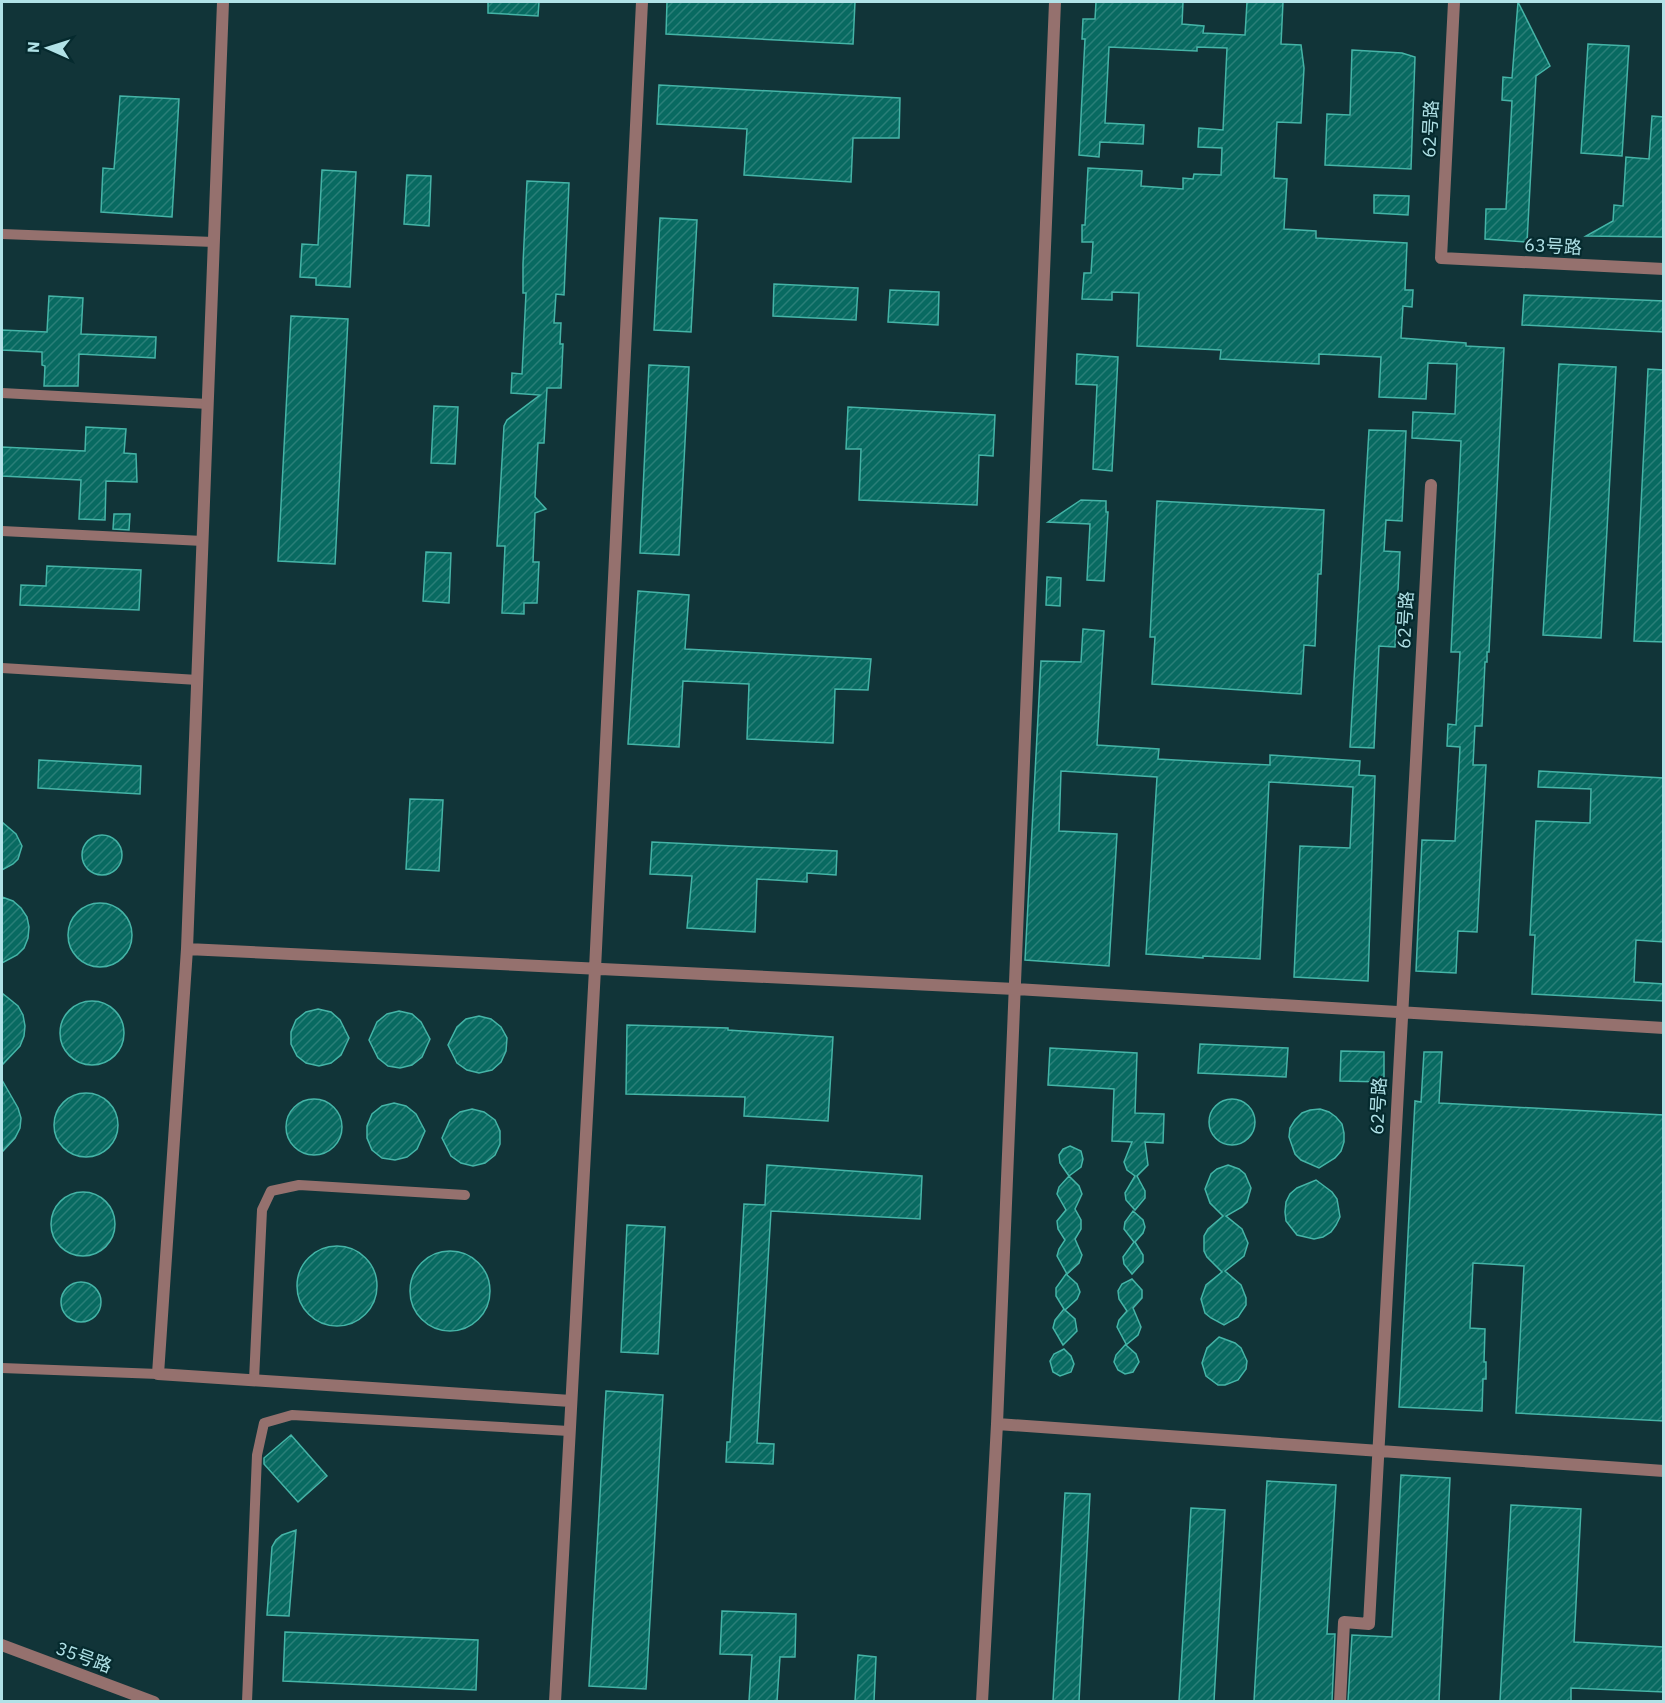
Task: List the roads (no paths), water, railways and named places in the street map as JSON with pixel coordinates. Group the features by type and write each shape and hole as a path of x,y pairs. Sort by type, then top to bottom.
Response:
{"street":[{"path":"223,2 187,949 158,1374 571,1401"},
{"path":"555,1701 595,969 642,2"},
{"path":"982,1701 997,1424 1055,2"},
{"name":"62号路","path":"1441,258 1454,2"},
{"name":"63号路","path":"1441,258 1664,269"},
{"name":"62号路","path":"1340,1701 1344,1623 1369,1624 1431,485"},
{"path":"187,949 1015,989 1401,1014 1664,1028"},
{"path":"997,1424 1664,1471"},
{"name":"35号路","path":"2,1645 154,1701"}],"lane":[{"path":"2,234 214,242"},
{"path":"2,393 208,404"},
{"path":"2,531 202,541"},
{"path":"2,668 198,680"},
{"path":"254,1380 262,1210 271,1191 299,1185 465,1195"},
{"path":"2,1368 158,1374"},
{"path":"247,1701 257,1455 264,1423 292,1415 569,1431"}]}
